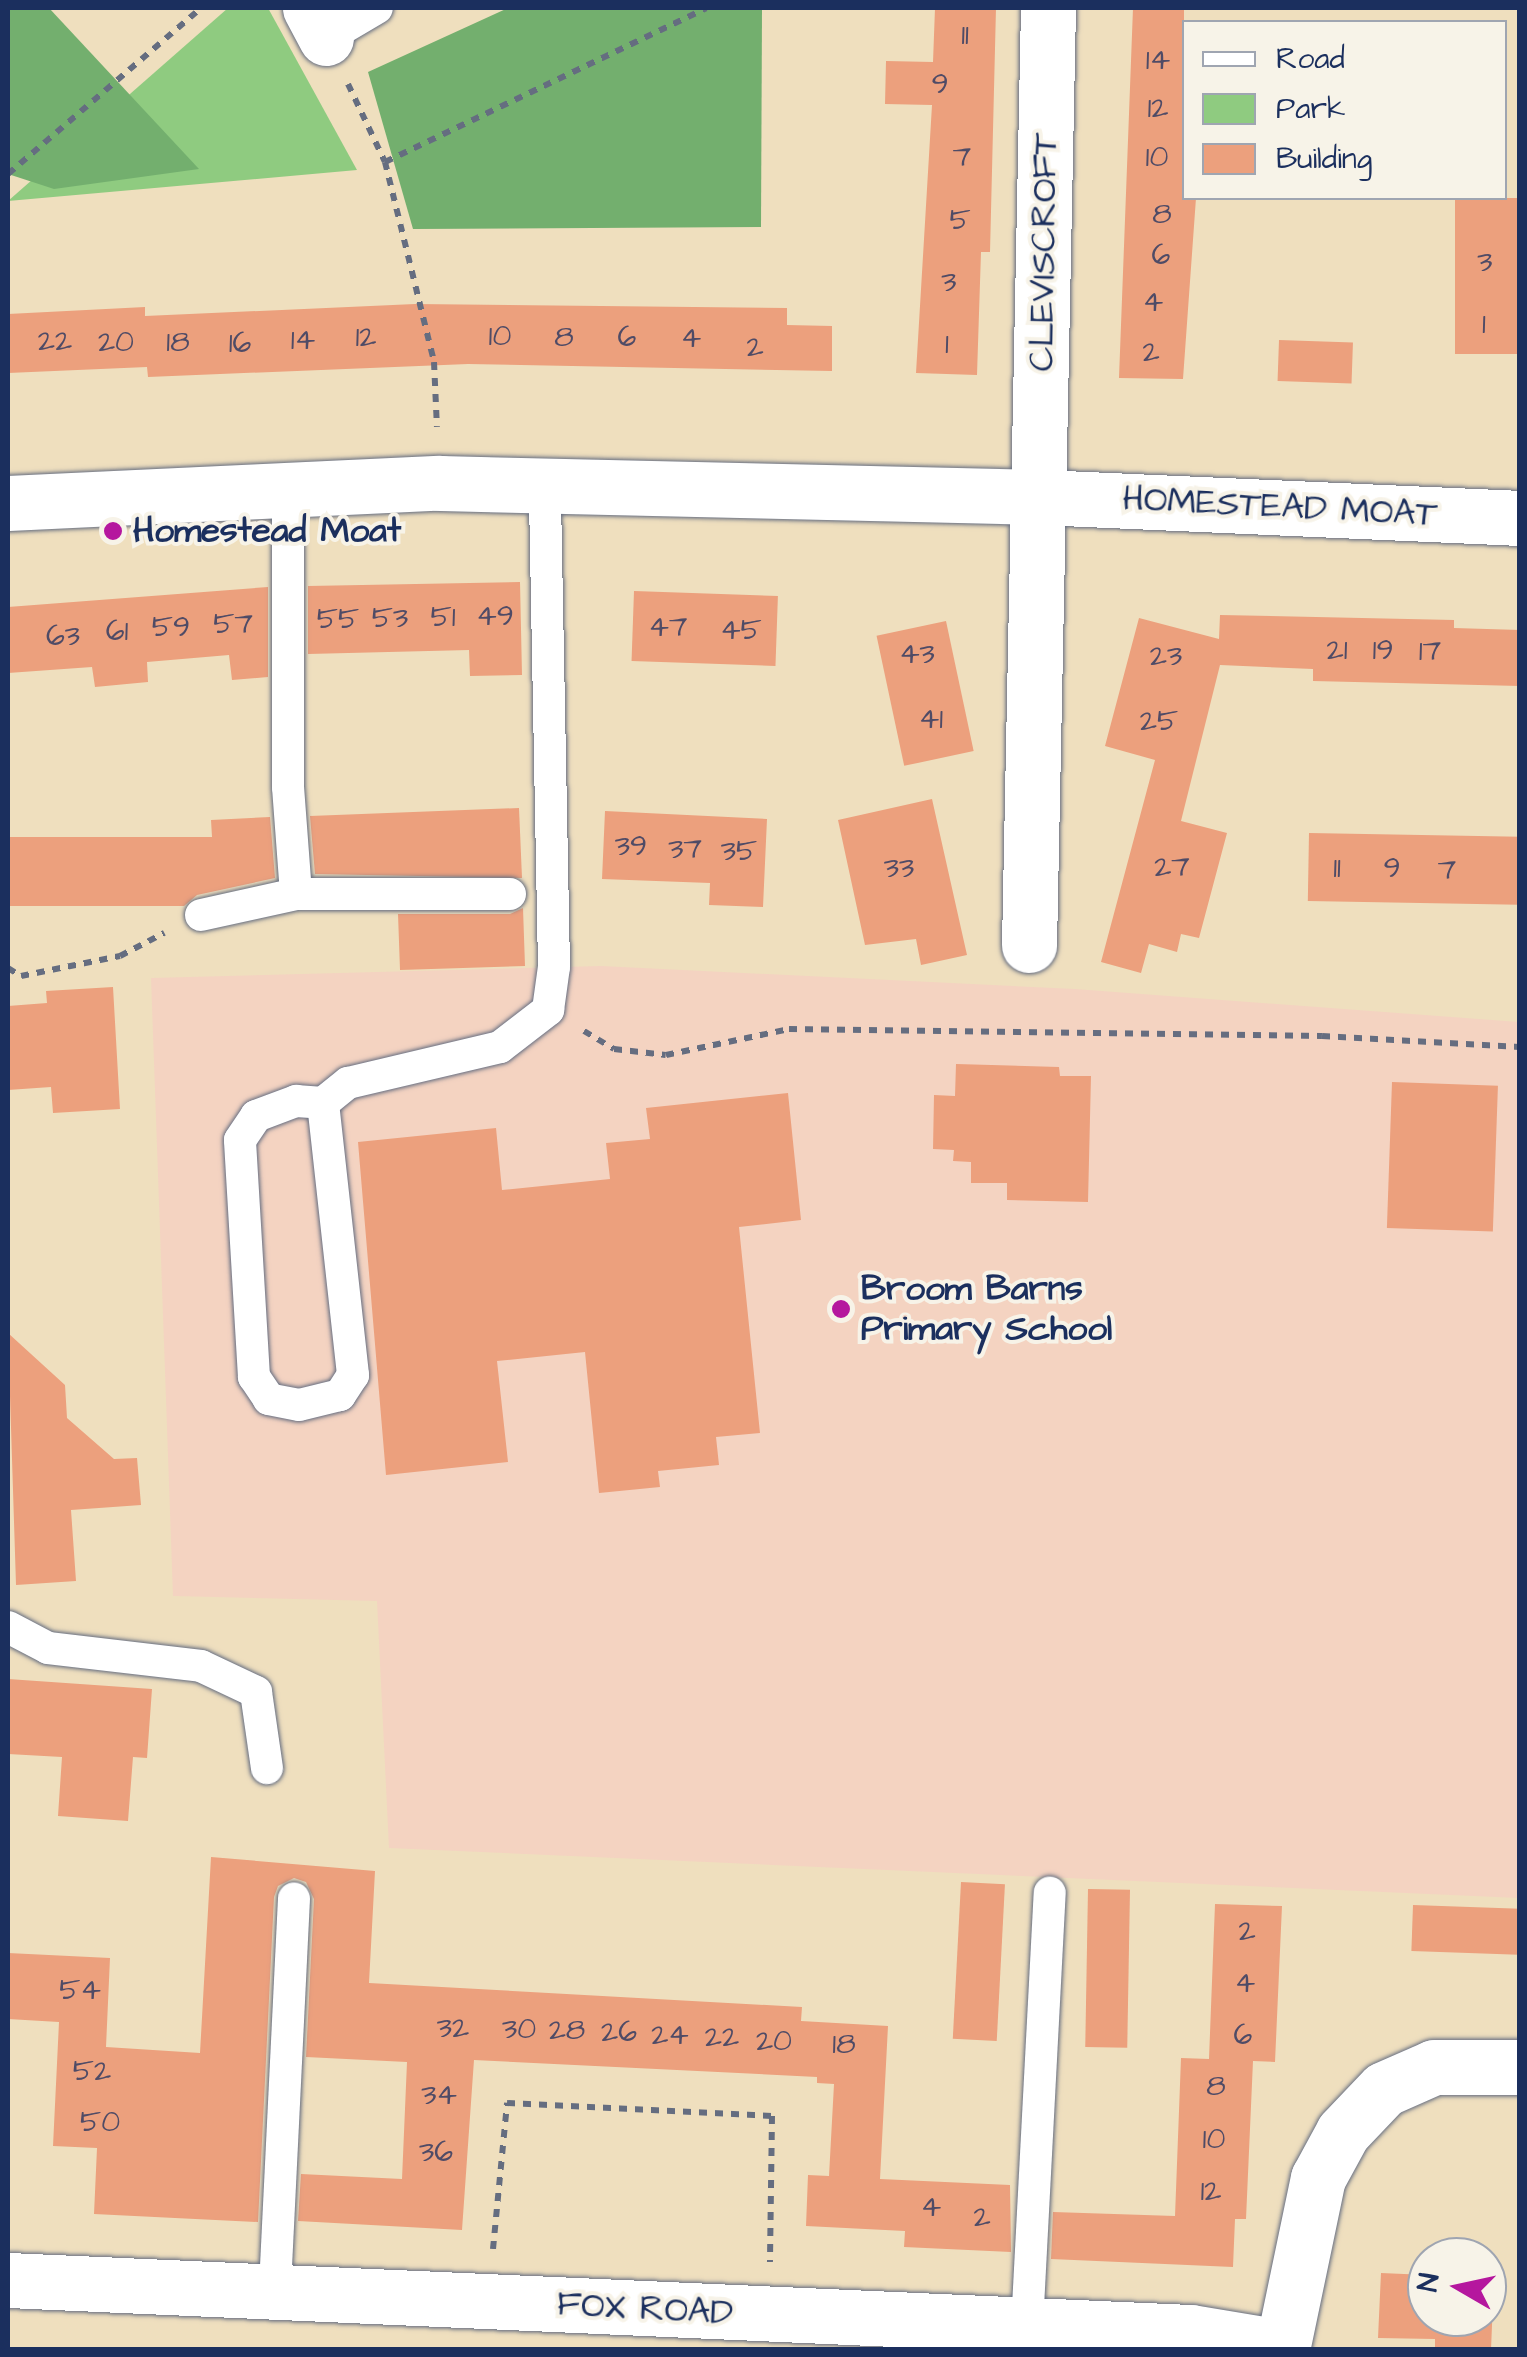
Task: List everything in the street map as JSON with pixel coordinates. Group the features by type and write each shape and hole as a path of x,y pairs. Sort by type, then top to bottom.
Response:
{"street":[{"name":"CLEVISCROFT","path":"1040,497 1048,8"},
{"name":"HOMESTEAD MOAT","path":"8,503 440,483 1040,497 1520,518"},
{"path":"1030,944 1040,497"},
{"path":"1282,2348 1318,2178 1343,2132 1384,2090 1434,2068 1520,2066"},
{"name":"FOX ROAD","path":"8,2280 275,2287 770,2316 1190,2332 1282,2348"}],"lane":[{"path":"318,22 376,8"},
{"path":"323,1103 353,1375 340,1396 299,1405 269,1399 254,1378 240,1140 256,1116 296,1100 323,1103 348,1083 500,1047 528,1032 548,1010 554,967 545,485"},
{"path":"288,488 288,787 296,894"},
{"path":"201,915 296,894 510,894"},
{"path":"8,1626 48,1648 201,1666 256,1692 267,1768"},
{"path":"1026,2326 1050,1893"},
{"path":"275,2287 294,1898"}],"path":[{"path":"8,174 202,8"},
{"path":"386,162 706,8"},
{"path":"318,22 386,162 434,362 440,483"},
{"path":"8,968 20,976 120,956 201,915"},
{"path":"548,1010 614,1049 666,1056 808,1029 1322,1036 1520,1047"},
{"path":"488,2300 507,2103 772,2116 770,2316"}],"shaded area":[{"name":"Broom Barns Primary School","path":"601,966 1075,989 1519,1022 1519,1898 389,1848 377,1601 173,1596 151,978"}],"green space":[{"path":"8,8 49,8 199,169 54,189 8,174"},
{"path":"228,8 268,8 357,170 8,201"},
{"path":"508,8 762,8 761,227 413,229 368,72"}],"building":[{"path":"935,8 996,8 990,252 981,252 977,375 916,373 932,105 885,104 886,61 933,62"},
{"path":"1133,8 1184,8 1182,200 1196,200 1183,379 1119,378"},
{"path":"1518,198 1518,354 1455,354 1455,200"},
{"path":"415,304 787,308 787,325 832,326 832,371 468,364 148,377 147,367 8,373 8,314 145,307 145,316"},
{"path":"1279,340 1353,343 1352,384 1278,381"},
{"path":"520,582 522,675 470,676 469,650 308,654 308,586"},
{"path":"268,587 268,677 232,680 229,655 147,662 148,682 95,687 92,667 8,673 8,607"},
{"path":"634,591 778,596 775,666 632,661"},
{"path":"1220,615 1454,620 1454,628 1520,630 1520,686 1313,681 1313,669 1220,665 1181,821 1227,833 1199,938 1181,934 1177,952 1149,944 1141,973 1101,962 1155,760 1105,746 1139,618 1219,639"},
{"path":"946,621 974,751 904,766 877,636"},
{"path":"932,799 967,955 921,965 916,939 865,945 838,820"},
{"path":"519,808 522,878 315,874 310,816"},
{"path":"605,811 767,819 763,907 709,905 710,883 602,879"},
{"path":"270,817 275,878 197,895 184,906 8,906 8,837 212,837 211,820"},
{"path":"1309,833 1520,837 1519,905 1308,901"},
{"path":"523,908 525,966 400,970 398,914 510,914"},
{"path":"113,987 120,1109 53,1113 51,1087 8,1090 8,1006 47,1003 46,991"},
{"path":"956,1064 1059,1067 1060,1076 1091,1076 1088,1202 1007,1200 1007,1183 971,1183 971,1162 953,1161 954,1150 933,1149 934,1095 955,1096"},
{"path":"1392,1082 1498,1086 1493,1232 1387,1228"},
{"path":"788,1093 801,1220 739,1227 760,1433 716,1437 719,1465 658,1471 660,1487 599,1493 585,1352 497,1361 508,1462 386,1475 358,1142 496,1128 502,1190 610,1179 606,1143 650,1139 646,1108"},
{"path":"8,1333 65,1385 67,1418 114,1459 137,1458 141,1505 71,1510 76,1581 16,1585"},
{"path":"8,1679 152,1689 147,1758 133,1757 128,1821 58,1816 62,1757 8,1754"},
{"path":"211,1857 375,1871 369,1983 802,2007 801,2021 888,2026 880,2179 1010,2185 1011,2252 904,2247 905,2231 806,2226 808,2175 829,2176 834,2084 817,2083 817,2077 474,2060 462,2230 298,2221 301,2174 402,2179 407,2062 306,2057 314,1899 306,1882 294,1878 278,1886 274,1897 258,2222 94,2214 97,2148 53,2146 59,2022 8,2019 8,1953 110,1958 106,2047 200,2053"},
{"path":"961,1882 1005,1884 997,2041 953,2039"},
{"path":"1088,1889 1130,1890 1127,2048 1085,2047"},
{"path":"1215,1904 1282,1906 1275,2062 1253,2061 1246,2219 1235,2219 1233,2267 1051,2259 1053,2212 1175,2216 1181,2058 1209,2059"},
{"path":"1413,1905 1520,1909 1518,1955 1411,1951"},
{"path":"1381,2273 1407,2274 1407,2337 1492,2337 1491,2350 1435,2350 1435,2339 1378,2338"}],"place":[{"name":"Homestead Moat","path":"113,531"},
{"name":"Broom Barns Primary School","path":"841,1309"}]}
